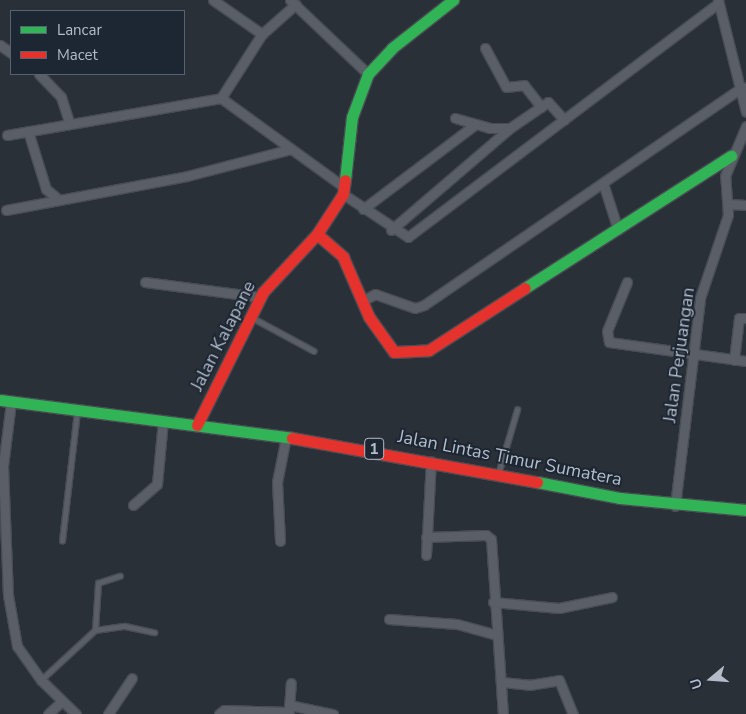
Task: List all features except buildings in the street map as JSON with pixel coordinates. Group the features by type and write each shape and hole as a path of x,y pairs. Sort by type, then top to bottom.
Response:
{"main road":[{"name":"Jalan Kalapane","path":"197,426 252,318 260,297 317,234 343,190 352,116 358,91 368,74 392,48 453,0"},
{"path":"317,234 343,257 362,301 394,352 429,350 731,156"},
{"name":"Jalan Lintas Timur Sumatera","path":"6,401 286,437 431,461 675,506 746,510"}],"street":[{"path":"213,0 262,34"},
{"path":"221,98 262,34 293,2 368,74"},
{"path":"7,135 221,98 292,149 343,190 363,209 392,230 408,237 718,2 743,84 746,112"},
{"path":"485,48 506,87 524,85 541,107"},
{"path":"40,75 61,97 70,124"},
{"path":"362,301 375,294 415,308 424,305 603,183 743,84"},
{"path":"392,230 510,128 549,101 564,120"},
{"path":"456,118 476,124 510,128"},
{"path":"363,209 476,124"},
{"name":"Jalan Perjuangan","path":"675,506 696,355 700,298 729,204 724,182 731,156 746,126"},
{"path":"28,131 46,189 58,199"},
{"path":"6,210 187,176 292,149"},
{"path":"603,183 618,230"},
{"path":"729,204 746,205"},
{"path":"145,282 260,297"},
{"path":"627,282 607,331 609,342 746,361"},
{"path":"734,360 740,318 746,318"},
{"path":"6,401 2,466 4,595 18,650 40,680 61,702 76,714"},
{"path":"133,505 157,484 163,421"},
{"path":"280,541 277,482 286,437"},
{"path":"426,555 431,461"},
{"path":"426,537 486,535 491,539 493,602 502,682 503,714"},
{"path":"493,602 559,608 612,597"},
{"path":"389,619 457,624 496,635"},
{"path":"108,714 132,678"},
{"path":"502,682 529,685 559,680 574,714"},
{"path":"289,710 291,683"},
{"path":"48,714 61,702"},
{"path":"219,714 224,710 289,710 333,714"}],"lane":[{"path":"252,318 314,351"},
{"path":"62,541 78,410"},
{"path":"498,474 517,410"},
{"path":"95,630 98,582 120,576"},
{"path":"40,680 95,630 125,626 154,632"}],"traffic: fast":[{"path":"345,180 352,117 368,74 392,48 453,0"},
{"path":"525,288 731,156"},
{"path":"0,400 292,438"},
{"path":"537,482 620,498 746,510"}],"traffic: jam":[{"path":"197,425 263,292 317,234 343,194 345,180"},
{"path":"317,234 343,257 369,317 394,352 429,350 525,288"},
{"path":"292,438 537,482"}]}
